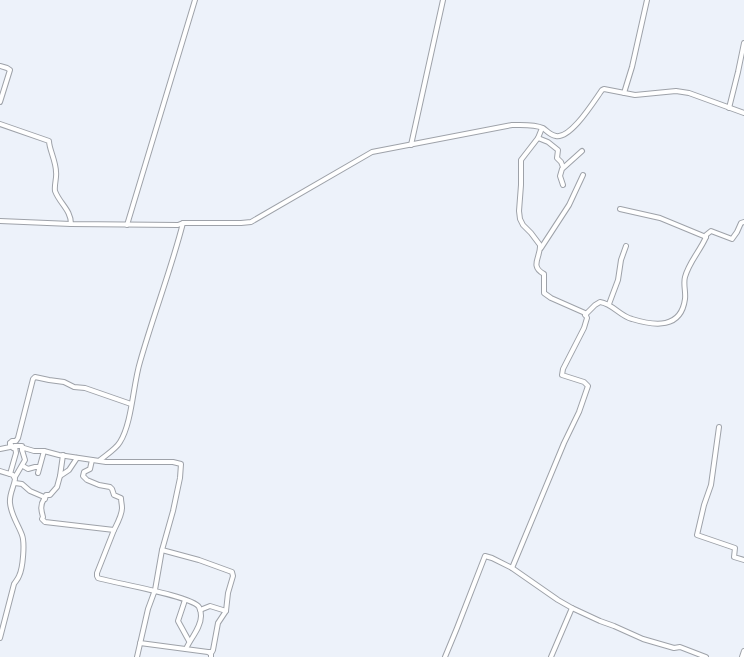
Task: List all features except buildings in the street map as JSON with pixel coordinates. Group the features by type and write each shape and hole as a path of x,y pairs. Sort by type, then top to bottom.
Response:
{"street":[{"path":"127,225 195,0"},
{"path":"411,145 443,0"},
{"path":"624,93 632,67 647,0"},
{"path":"729,108 744,43"},
{"path":"0,66 10,70 0,102"},
{"path":"0,221 127,225 178,225 183,223 251,222 372,152 512,125 528,125 542,128 548,133 556,136 564,136 576,125 602,90 607,89 635,95 676,91 744,113"},
{"path":"0,124 49,141 56,171 55,190 60,202 70,214 71,224"},
{"path":"541,248 537,240 521,221 519,211 522,185 521,160 538,138 542,128"},
{"path":"538,138 548,142 559,151 557,158 562,162 564,167"},
{"path":"563,185 560,176 564,167 582,151"},
{"path":"512,568 588,388 588,385 584,382 562,375 575,343 584,328 587,318 580,311 551,298 544,293 544,274 539,271 536,265 541,248 569,205 583,175"},
{"path":"620,209 660,218 706,237"},
{"path":"585,315 598,303 606,303 623,316 634,320 663,324 674,321 678,317 686,299 684,278 706,235 711,231 732,239 741,223 744,222"},
{"path":"103,461 121,441 128,421 140,362 178,244 183,223"},
{"path":"609,304 618,280 621,260 626,246"},
{"path":"0,449 10,447 10,443 18,438 33,379 35,377 64,382 74,387 85,388 131,404"},
{"path":"719,427 711,485 704,505 697,535 735,548 734,557 744,560"},
{"path":"0,471 12,475 15,474 23,466 26,458 22,450 22,446 15,446 15,449 10,443"},
{"path":"0,638 14,584 19,577 21,570 24,543 10,503 10,496 15,483 12,475 16,453 15,446"},
{"path":"22,450 24,448 63,456 103,461 173,462 181,464 176,496 162,550 155,590 148,609 137,657"},
{"path":"38,473 44,451"},
{"path":"63,456 60,476 56,487 50,495 46,495 41,503 41,511 45,522 114,530"},
{"path":"60,476 69,470 77,458"},
{"path":"92,460 90,469 84,472 83,476 87,480 94,483 110,487 114,495 121,498 122,506 97,573 97,577 155,590 185,600 200,608 202,614 197,631 189,641 186,649"},
{"path":"23,466 28,469 35,467 39,468"},
{"path":"15,483 22,484 30,491 42,496 44,499"},
{"path":"140,643 186,649 210,655 213,650 218,623 226,611 228,593 233,576 232,572 199,560 162,550"},
{"path":"445,657 485,556 512,568 572,608 643,639 674,648 680,646 706,657"},
{"path":"185,600 178,621 189,641"},
{"path":"200,610 210,606 226,611"},
{"path":"551,657 572,608"},
{"path":"742,657 744,651"}]}
